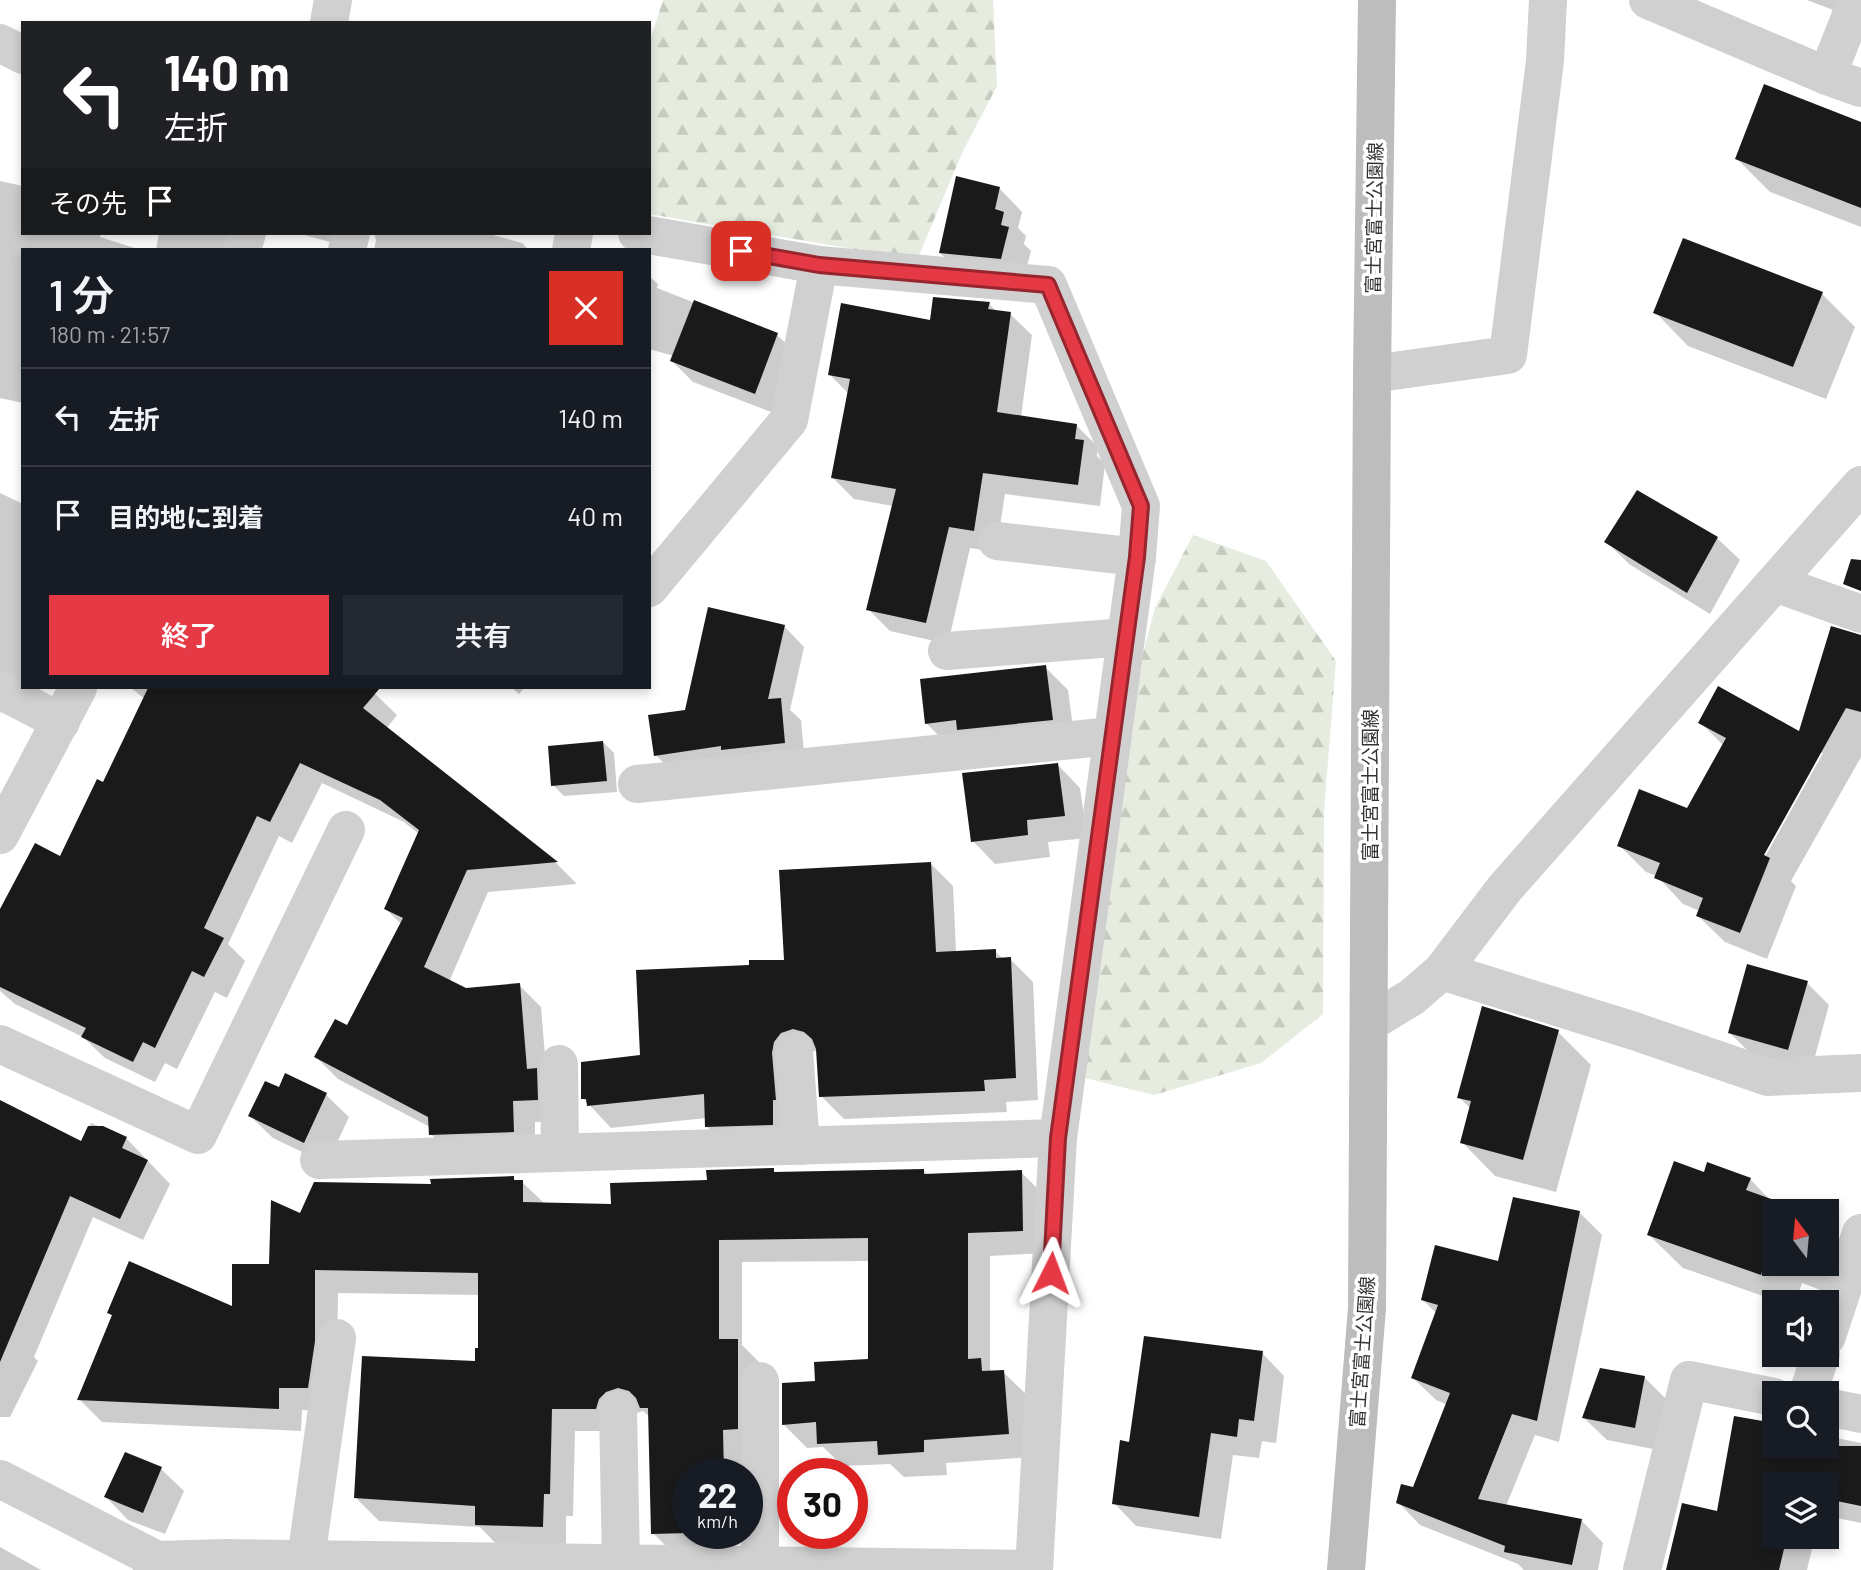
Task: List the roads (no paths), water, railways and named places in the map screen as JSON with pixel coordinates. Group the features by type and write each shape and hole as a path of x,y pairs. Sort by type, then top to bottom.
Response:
{"main road":[{"name":"富士宮富士公園線","path":"1346,1570 1367,1308 1372,374 1377,0"}],"street":[{"path":"329,21 333,0"},
{"path":"1372,374 1508,355 1545,61 1548,0"},
{"path":"1648,0 1844,82 1857,0"},
{"path":"0,43 21,54"},
{"path":"0,1479 154,1565 226,1558 1034,1569 1058,1138 1137,557 1141,506 1048,285 819,265 649,235"},
{"path":"651,586 789,420 819,265"},
{"path":"1369,1023 1412,997 1443,971 1504,888 1861,485"},
{"path":"997,541 1137,557"},
{"path":"1775,583 1861,614"},
{"path":"947,651 1126,637"},
{"path":"0,835 78,689"},
{"path":"0,690 61,722"},
{"path":"637,785 1112,736"},
{"path":"0,1044 198,1135 346,830"},
{"path":"1443,971 1634,1031 1768,1077 1861,1073"},
{"path":"794,1051 801,1146"},
{"path":"559,1064 560,1153"},
{"path":"319,1160 1058,1138"},
{"path":"1839,1300 1861,1233"},
{"path":"306,1559 337,1338"},
{"path":"1642,1570 1689,1380 1762,1395"},
{"path":"760,1381 760,1565"},
{"path":"1839,1409 1861,1414"},
{"path":"618,1410 621,1564"}]}
